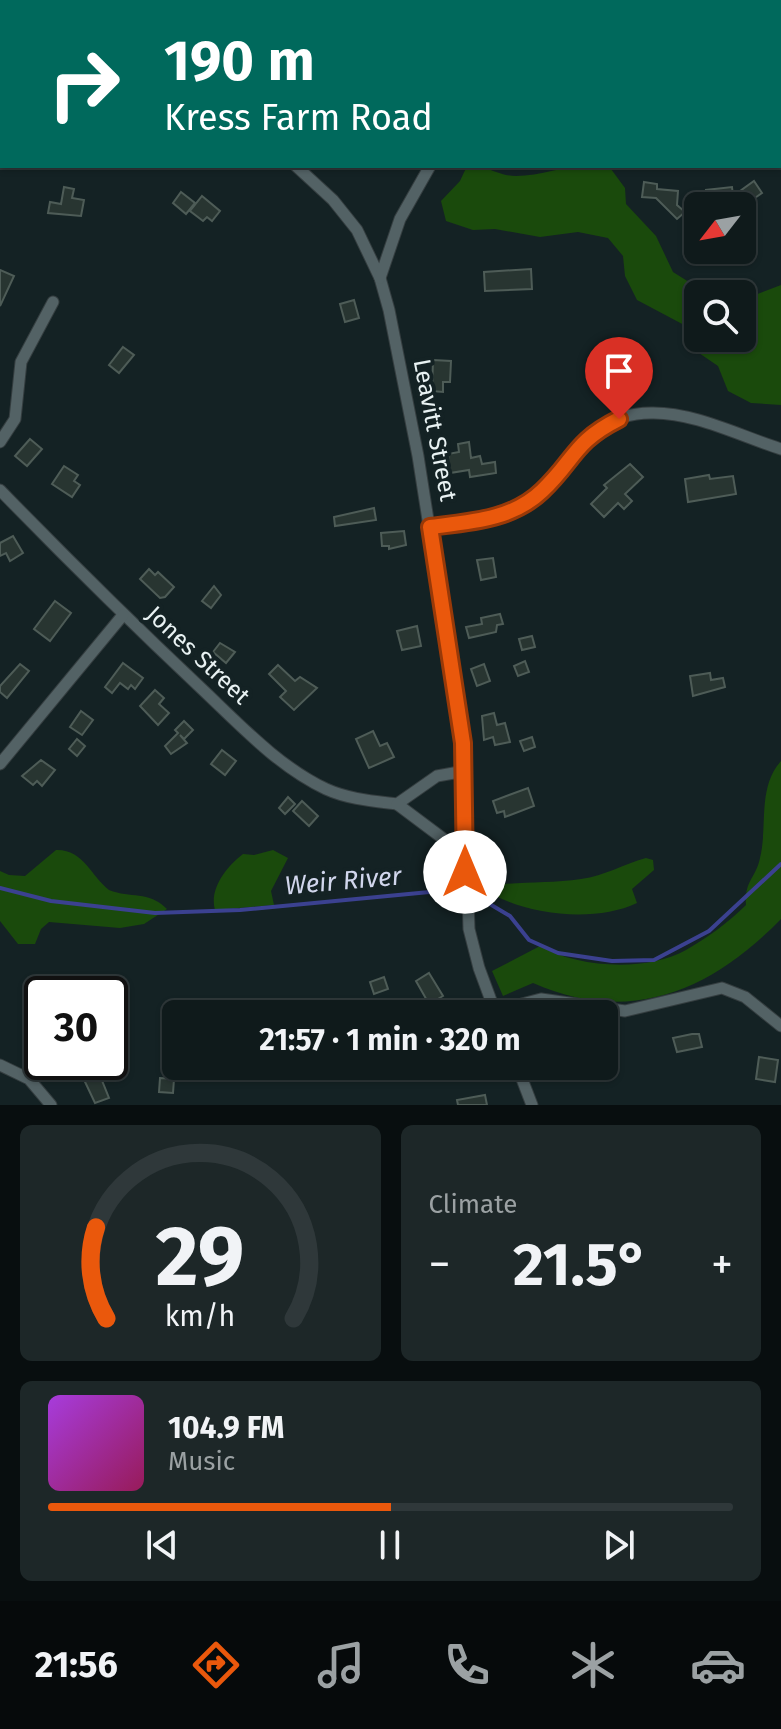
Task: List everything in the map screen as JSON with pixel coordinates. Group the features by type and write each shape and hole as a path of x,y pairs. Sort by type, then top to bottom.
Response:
{"street":[{"name":"Leavitt Street","path":"298,168 351,222 380,278 404,380 430,527 465,771 468,919 479,968 491,1000"},
{"path":"380,278 400,219 429,168"},
{"path":"0,442 15,419 21,362 53,302"},
{"path":"430,527 486,519 521,506 542,491 585,439 611,423 636,414 674,414 781,449"},
{"name":"Jones Street","path":"0,490 123,615 227,713 294,769 336,792 397,804 465,855"},
{"path":"0,764 123,615"},
{"path":"397,804 437,776 465,771"},
{"path":"618,1010 659,1006 722,988 745,997 781,1026"},
{"path":"0,1065 29,1079 51,1105"},
{"path":"522,1080 532,1105"}],"green space":[{"path":"466,168 482,168 516,176 565,168 611,169 625,188 626,204 656,236 673,272 686,280 684,325 637,300 625,276 623,256 608,238 578,232 540,237 495,229 473,230 446,221 441,201 460,181"},
{"path":"781,285 781,405 751,403 728,391 718,366 697,352 756,352 756,295"},
{"path":"781,761 781,919 754,944 697,982 667,994 636,1001 569,996 533,983 503,996 492,971 540,946 593,963 652,962 686,950 732,918 746,905 748,885 758,865 766,795"},
{"path":"56,850 80,859 109,890 153,899 167,909 144,924 120,928 49,922 41,929 35,944 18,944 0,921 0,871 25,876"},
{"path":"273,850 288,858 271,891 274,905 215,910 214,894 220,879 231,865 243,854 254,855"},
{"path":"646,858 653,860 654,870 632,889 637,903 599,913 578,915 535,910 497,897 481,887 568,881 606,873"}],"building":[{"path":"754,181 762,193 756,197 756,192 739,192"},
{"path":"644,182 657,184 657,189 678,191 677,205 684,213 677,219 656,198 642,197"},
{"path":"64,187 74,189 72,198 84,200 81,216 48,213 50,202 61,204"},
{"path":"732,187 733,192 706,192 706,190"},
{"path":"181,192 195,203 186,214 173,203"},
{"path":"202,196 220,211 212,221 207,217 203,221 190,211"},
{"path":"531,269 532,289 485,291 484,272"},
{"path":"0,270 14,276 0,306"},
{"path":"354,300 359,318 345,322 340,304"},
{"path":"123,347 134,355 119,373 109,365"},
{"path":"433,360 451,361 450,382 443,382 443,392 432,391"},
{"path":"30,439 42,449 27,466 15,456"},
{"path":"469,442 471,458 480,456 482,464 495,462 496,473 470,477 469,470 450,473 448,454 459,452 458,444"},
{"path":"630,464 643,477 625,494 632,501 624,509 618,503 604,517 591,504 607,488 604,485"},
{"path":"64,466 78,475 74,481 80,485 72,497 52,484"},
{"path":"709,475 710,479 733,476 736,494 688,502 685,479"},
{"path":"374,508 376,520 335,526 334,517"},
{"path":"404,531 406,545 389,549 389,546 382,546 381,533"},
{"path":"13,536 23,553 10,561 6,553 0,556 0,543"},
{"path":"493,558 496,577 481,580 477,560"},
{"path":"149,569 155,575 158,572 174,587 165,597 160,598 140,579"},
{"path":"214,586 221,595 211,608 202,601"},
{"path":"55,601 71,613 50,641 34,629"},
{"path":"500,614 503,624 497,625 496,632 469,638 466,627 482,624 481,618"},
{"path":"417,626 421,646 402,650 397,631"},
{"path":"532,636 535,647 522,650 519,639"},
{"path":"220,643 235,652 226,663 213,652"},
{"path":"525,661 529,672 518,676 514,666"},
{"path":"123,663 143,678 135,689 131,685 128,689 120,683 112,693 105,687"},
{"path":"20,664 29,671 7,698 0,692 0,686"},
{"path":"484,664 490,681 477,686 471,669"},
{"path":"278,665 295,681 300,677 317,688 294,710 280,697 286,691 269,674"},
{"path":"710,673 711,680 723,678 725,687 693,696 690,676"},
{"path":"155,690 164,698 159,704 169,713 158,725 140,706"},
{"path":"81,711 93,720 82,735 70,727"},
{"path":"494,713 497,725 505,723 510,742 495,745 493,737 484,740 482,716"},
{"path":"184,721 193,730 184,739 180,735 187,743 171,754 165,746 178,733 175,730"},
{"path":"373,731 380,746 387,743 394,757 369,768 356,739"},
{"path":"532,737 535,747 524,751 520,741"},
{"path":"77,739 85,746 77,756 69,749"},
{"path":"222,750 236,761 225,775 211,764"},
{"path":"41,760 55,770 42,786 37,781 33,785 22,776"},
{"path":"528,788 534,806 505,817 504,811 497,813 493,801"},
{"path":"288,797 295,804 285,814 279,808"},
{"path":"302,801 318,816 309,826 293,811"},
{"path":"429,973 443,996 427,1000 416,981"},
{"path":"384,977 388,989 374,994 370,982"},
{"path":"699,1034 702,1047 677,1052 673,1038"},
{"path":"759,1057 778,1060 775,1082 756,1079"},
{"path":"160,1078 174,1080 173,1093 159,1092"},
{"path":"84,1080 102,1080 109,1098 95,1103"},
{"path":"485,1095 487,1105 458,1105 457,1100"}],"waterway":[{"name":"Weir River","path":"0,888 51,901 155,913 240,910 440,891 483,900 510,916 529,940 558,953 612,961 654,960 709,931 781,864"}],"route":[{"path":"465,872 463,743 430,527 486,519 521,506 542,491 585,439 619,419"}]}
